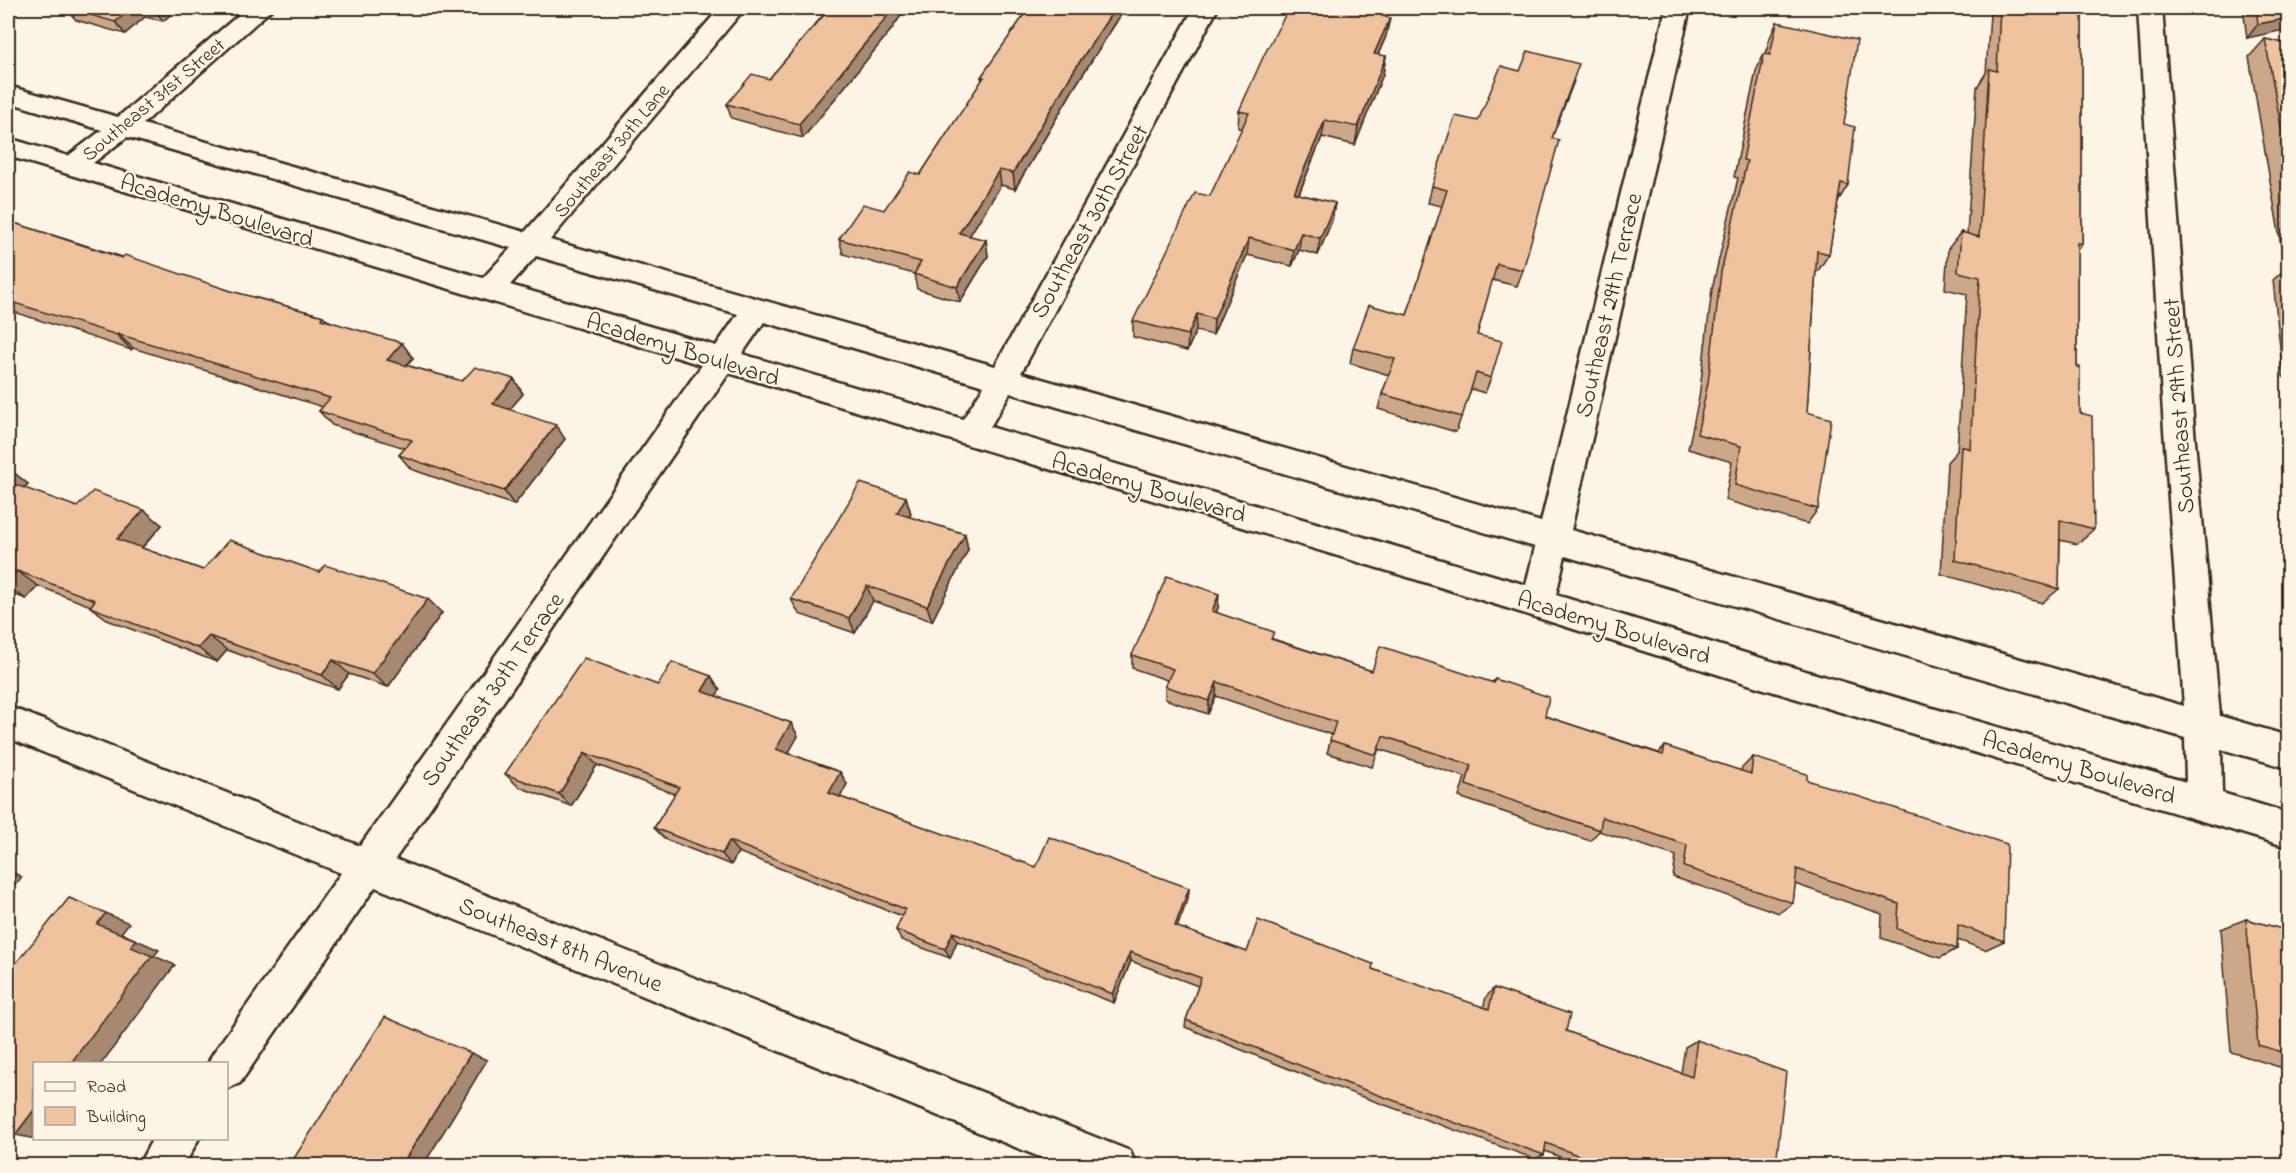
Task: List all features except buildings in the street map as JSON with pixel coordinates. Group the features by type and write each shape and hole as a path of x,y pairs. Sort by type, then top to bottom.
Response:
{"street":[{"name":"Southeast 31st Street","path":"72,166 123,127 261,8"},
{"name":"Southeast 30th Lane","path":"488,291 733,8"},
{"name":"Southeast 30th Street","path":"970,434 1002,381 1206,8"},
{"name":"Southeast 29th Terrace","path":"1538,603 1678,8"},
{"name":"Southeast 29th Street","path":"2150,8 2179,430 2203,728 2204,805"},
{"path":"8,94 2289,752"},
{"name":"Academy Boulevard","path":"8,147 1538,603 1772,676 2289,830"},
{"name":"Southeast 30th Terrace","path":"228,1066 757,310"},
{"name":"Southeast 8th Avenue","path":"8,723 1114,1166"},
{"path":"159,1166 177,1140"}]}
